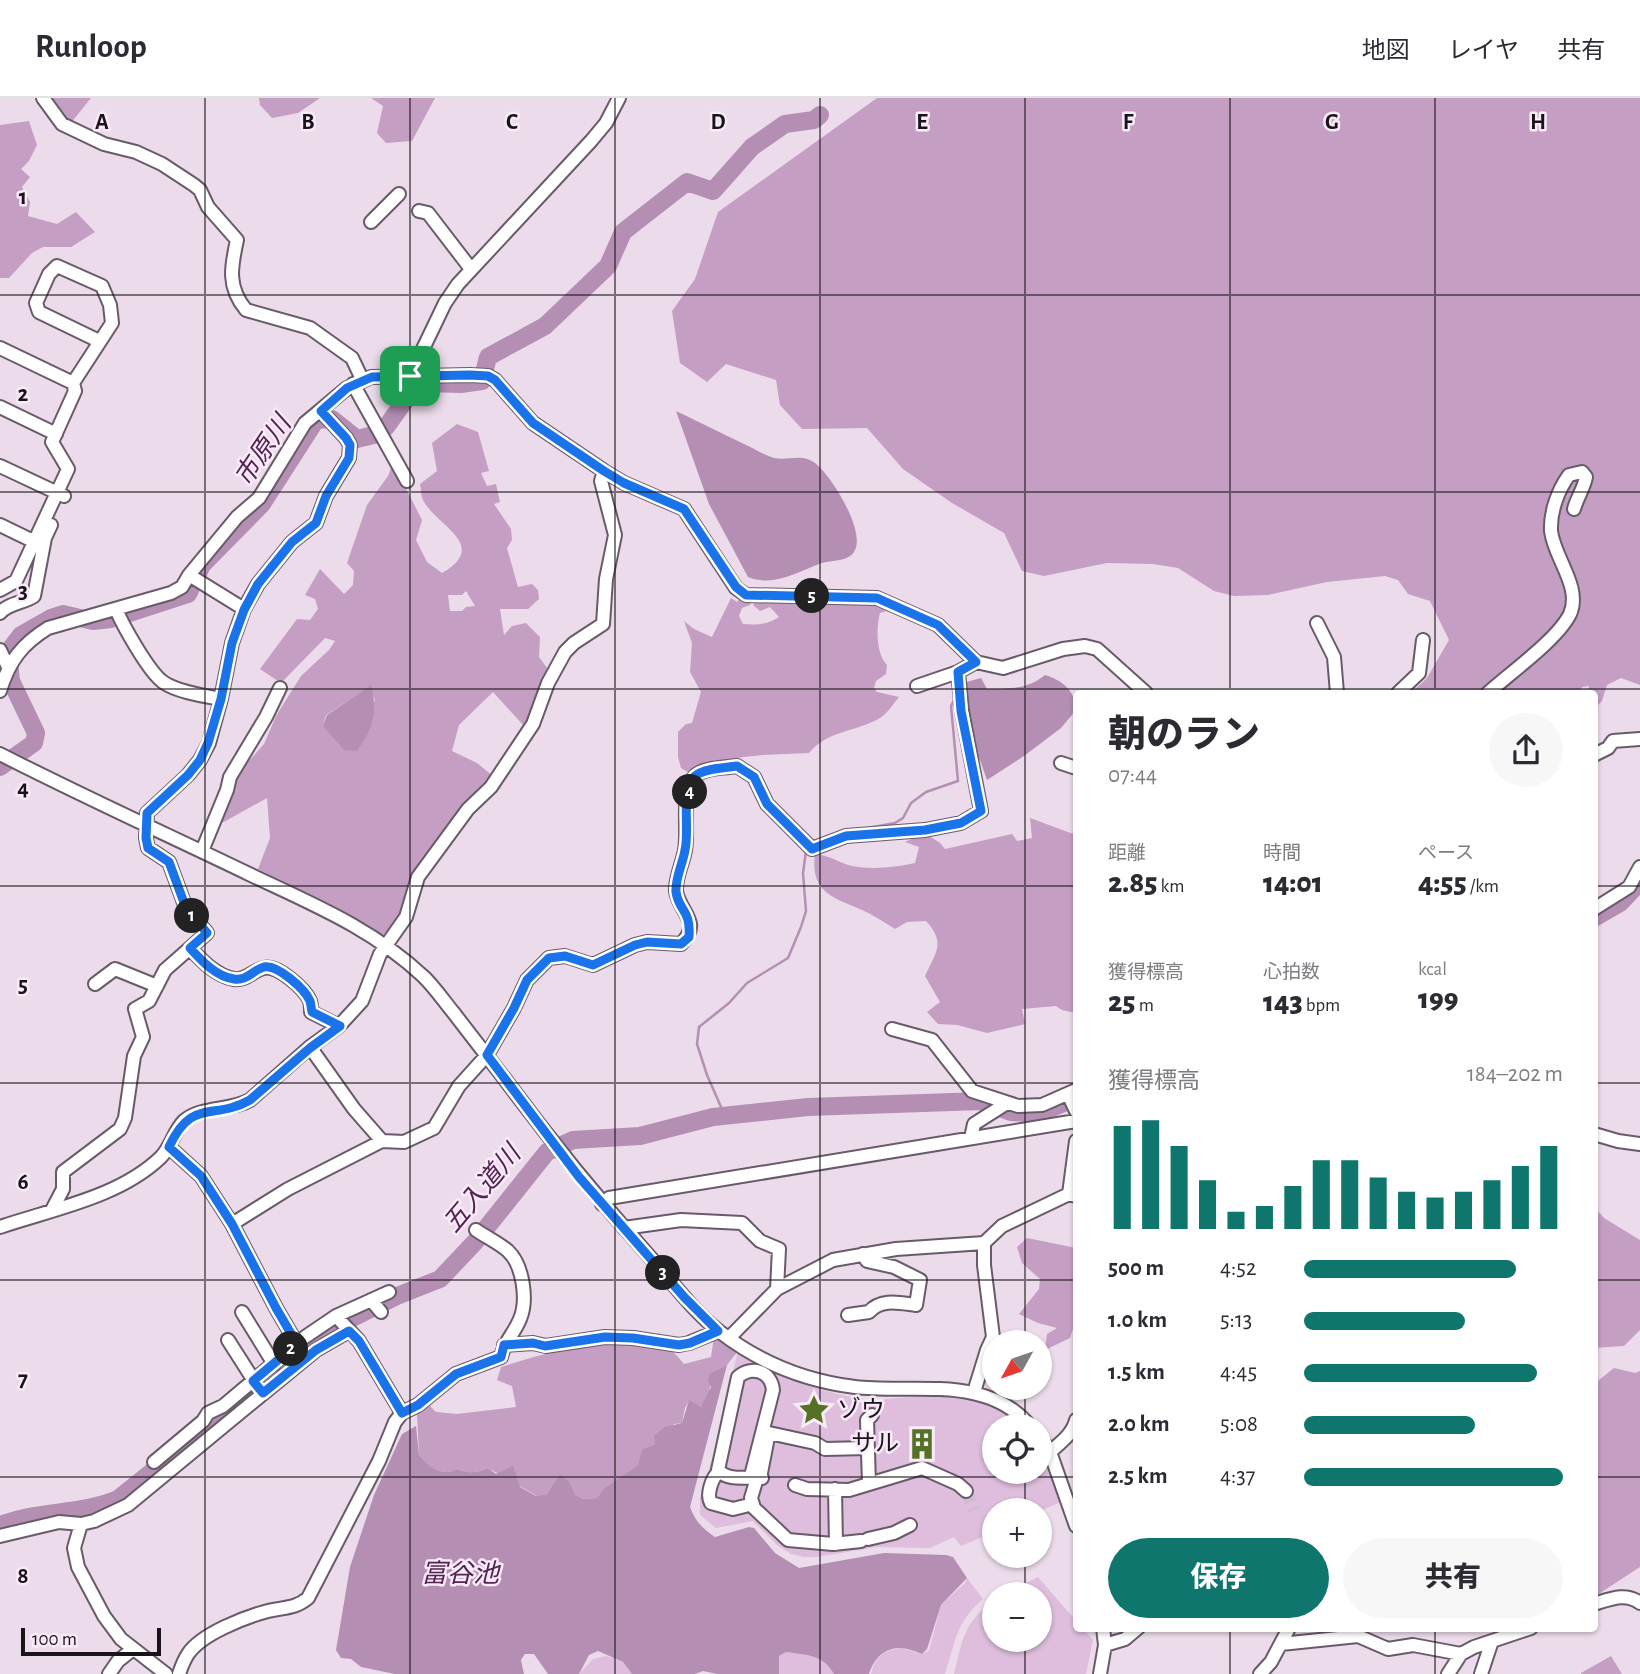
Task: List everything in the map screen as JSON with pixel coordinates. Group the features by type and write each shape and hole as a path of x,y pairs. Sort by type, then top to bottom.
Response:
{"street":[{"path":"43,98 62,124 104,144 136,152 162,164 200,190 208,207 237,240 230,269 232,288 246,310 310,328 352,358 358,382 407,481"},
{"path":"410,376 445,303 471,269 591,141 606,123 620,98"},
{"path":"370,222 399,194"},
{"path":"419,211 428,213 471,269"},
{"path":"2,586 16,581 58,493 68,469 52,442 75,391 73,383 112,323 110,305 102,286 57,266 49,274 36,303 40,312 99,341"},
{"path":"0,349 73,383"},
{"path":"0,691 8,667 26,643 48,628 171,593 182,587 237,517 259,498 305,423 358,382 372,377 410,376 488,376 495,380 533,423 624,483 684,509 736,587 746,595 877,598 938,625 976,662 1003,668 1063,649 1085,646 1097,649 1143,690"},
{"path":"0,407 56,434"},
{"path":"52,1210 63,1189 63,1172 120,1129 125,1118 134,1056 143,1037 135,1009 149,1001 165,970 207,933 186,908 169,862 148,848 147,813 188,775 200,760 221,699 232,643 244,610 258,584 292,542 316,523 326,496 349,458 350,445 346,438 321,411"},
{"path":"0,466 64,496 45,538 34,596 4,608 0,613"},
{"path":"1,1222 111,1192 160,1158 184,1122 197,1114 242,1105 250,1100 340,1026 362,1001 385,943 400,928 405,917 418,877 468,809 491,787 533,724 548,683 565,652 574,642 603,624 606,579 615,536 601,481 604,471"},
{"path":"1491,690 1559,630 1570,613 1573,597 1551,531 1552,513 1569,475 1582,472 1586,477 1585,482 1577,496 1574,509"},
{"path":"0,525 34,541"},
{"path":"189,575 244,610"},
{"path":"116,609 126,634 163,682 200,696 221,699"},
{"path":"1317,623 1334,657 1337,690"},
{"path":"1401,690 1419,673 1423,640"},
{"path":"0,650 8,667"},
{"path":"917,686 958,672 976,662"},
{"path":"232,1224 288,1189 382,1142 404,1142 434,1128 459,1086 487,1055 527,980 549,958 565,956 593,965 635,945 647,942 681,944 689,937 690,922 687,912 678,900 676,887 686,846 686,807 693,779 700,772 737,766 754,777 767,804 812,849 846,836 925,830 961,823 981,811 961,711 958,672"},
{"path":"202,851 230,776 266,717 280,688"},
{"path":"1598,753 1608,748 1613,741 1640,739"},
{"path":"9,759 359,927 385,943 427,980 602,1203 685,1298 724,1335 777,1367 822,1381 870,1388 974,1392 996,1400 1019,1414"},
{"path":"1062,763 1073,767"},
{"path":"1598,906 1629,887 1640,867"},
{"path":"190,948 203,963 234,979 249,976 261,968 271,967 280,971 309,999 312,1012 340,1026"},
{"path":"95,984 115,969 157,986"},
{"path":"892,1030 932,1040 972,1091 1013,1104 1042,1105 1073,1100"},
{"path":"310,1048 354,1109 382,1142"},
{"path":"971,1138 974,1124 1013,1104"},
{"path":"1013,1104 1015,1119"},
{"path":"602,1203 609,1198 1073,1121"},
{"path":"1598,1135 1640,1144"},
{"path":"169,1147 201,1176 232,1224 276,1308 301,1340 316,1350"},
{"path":"504,1345 533,1343 545,1346 605,1337 679,1345 724,1335 777,1289 833,1259 896,1249 984,1243 1002,1226 1073,1195"},
{"path":"624,1228 681,1220 742,1223 760,1241 779,1249 777,1289"},
{"path":"178,1674 188,1652 235,1622 269,1611 299,1607 308,1598 379,1461 395,1422 402,1413 418,1405 456,1374 501,1357 504,1345 522,1315 522,1281 517,1264 509,1251 481,1234"},
{"path":"974,1392 993,1337 984,1243"},
{"path":"848,1314 869,1312 874,1306 890,1302 916,1305 920,1280 894,1267 867,1261 863,1254"},
{"path":"154,1462 203,1421 208,1413 223,1406 301,1340 336,1316 389,1292"},
{"path":"371,1300 382,1312"},
{"path":"242,1312 274,1364"},
{"path":"336,1316 359,1341 402,1413"},
{"path":"0,1535 59,1522 81,1524 128,1505 316,1350 349,1331"},
{"path":"228,1340 263,1393"},
{"path":"719,1472 724,1433 738,1377 745,1371 755,1369 772,1381 773,1390 757,1478"},
{"path":"869,1484 867,1420 872,1415"},
{"path":"867,1448 825,1449 815,1443 769,1428 751,1498 754,1508 788,1540 795,1542 836,1544 864,1540 894,1533 910,1525"},
{"path":"1052,1450 1073,1428"},
{"path":"1052,1456 1072,1498"},
{"path":"795,1485 807,1489 849,1490 922,1468 958,1484 966,1491"},
{"path":"719,1472 744,1479 757,1478"},
{"path":"719,1472 714,1476 708,1499 710,1503 733,1509 753,1504"},
{"path":"835,1489 836,1544"},
{"path":"81,1524 74,1548 78,1567 104,1616 121,1639 166,1674"},
{"path":"1598,1603 1619,1596 1633,1598 1640,1604"},
{"path":"1100,1674 1105,1645 1103,1632"},
{"path":"1105,1645 1125,1639 1133,1632"},
{"path":"1260,1674 1287,1632"},
{"path":"1448,1674 1461,1654 1507,1632"},
{"path":"1281,1644 1358,1636 1388,1649 1413,1645 1461,1654"},
{"path":"1481,1674 1492,1641"},
{"path":"112,1673 118,1661 133,1649"}],"shaded area":[{"path":"53,98 91,98 71,123 54,104"},
{"path":"259,98 320,98 298,113 272,118 260,105"},
{"path":"371,98 435,98 412,141 386,143 377,133 383,106"},
{"path":"877,98 1640,98 1640,685 1621,678 1607,685 1598,705 1598,690 1588,690 1589,686 1580,690 1414,690 1427,678 1449,640 1430,601 1408,594 1398,580 1385,576 1327,582 1268,595 1234,596 1214,591 1178,568 1153,564 1107,563 1044,576 1022,571 1004,533 952,503 903,469 867,428 802,429 780,405 776,380 726,364 707,382 680,363 672,311 695,279 718,212"},
{"path":"29,121 37,145 29,161 21,169 30,177 22,187 30,202 28,216 57,224 76,212 95,232 71,247 43,247 32,253 9,278 0,278 0,125"},
{"path":"457,424 478,432 489,471 481,473 487,486 496,484 500,502 494,504 511,529 512,540 507,548 518,587 532,584 538,590 539,599 528,609 500,609 504,635 512,626 526,623 540,637 539,657 550,672 538,692 527,725 523,725 493,692 459,725 452,751 477,763 493,776 468,803 429,857 398,923 382,936 333,906 258,869 270,838 267,798 222,823 233,779 264,744 276,716 301,676 335,641 325,638 281,683 260,669 297,619 310,620 318,609 315,599 305,595 320,569 344,594 353,585 354,571 347,563 367,505 388,476 393,463 422,520 416,540 427,562 442,573 456,563 461,553 461,544 429,509 422,497 420,484 437,471 432,443","holes":["466,591 475,606 466,607 462,611 450,611 448,595 462,595","370,686 375,701 323,726 326,715"]},
{"path":"741,596 752,600 750,605 742,608 739,616 743,624 762,624 779,617 770,607 760,611 753,605 756,601 870,601 897,609 895,614 886,611 880,613 878,640 887,665 886,674 876,681 874,688 877,692 899,697 880,718 833,736 809,753 733,759 704,767 691,774 681,768 678,732 686,724 692,723 701,692 690,672 692,643 684,621 712,637 731,598 737,602"},
{"path":"1030,818 1073,834 1073,1012 1056,1006 1022,1009 1025,1024 987,1033 957,1025 938,1024 927,1012 940,1002 925,976 937,948 936,936 926,921 907,922 895,929 825,891 816,877 814,867 815,854 860,867 884,868 915,863 919,847 905,842 925,833 945,849 1012,834 1017,841 1032,838"},
{"path":"1598,1211 1640,1240 1640,1330 1624,1346 1598,1348"},
{"path":"1027,1238 1073,1247 1073,1329 1070,1338 1052,1347 1052,1331 1057,1328 1019,1314 1039,1289 1040,1279 1022,1263 1017,1247"},
{"path":"714,1337 738,1351 727,1365 710,1373 709,1391 704,1403 701,1407 689,1401 682,1423 674,1424 655,1444 647,1448 638,1465 603,1489 597,1498 583,1499 574,1495 570,1483 555,1483 547,1494 537,1496 488,1468 472,1472 457,1469 446,1472 432,1467 419,1455 417,1414 428,1404 436,1412 457,1414 516,1407 512,1386 497,1380 501,1367 587,1345 634,1342 655,1345 673,1352 684,1364 711,1357"},
{"path":"738,1351 767,1370 786,1378 846,1396 881,1403 885,1399 958,1398 992,1406 1005,1414 982,1414 982,1484 1052,1484 1052,1480 1061,1502 1052,1506 1052,1498 982,1498 982,1537 961,1546 954,1537 930,1548 876,1547 804,1557 791,1554 777,1545 753,1521 716,1528 700,1515 700,1498"},
{"path":"1614,1368 1635,1373 1640,1371 1640,1567 1598,1594 1598,1381"},
{"path":"1038,1577 1042,1582 1028,1582"},
{"path":"967,1578 982,1600 962,1625 945,1674 871,1674 879,1658 890,1650 905,1649 922,1654 929,1651 941,1605"},
{"path":"1052,1593 1073,1618 1073,1632 1086,1632 1093,1640 1086,1674 954,1674 962,1642 976,1616 982,1611 982,1652 1052,1652"},
{"path":"786,1652 819,1659 830,1667 834,1674 779,1674 779,1656"},
{"path":"606,1656 623,1662 632,1674 579,1674 593,1659"},
{"path":"1611,1656 1622,1674 1581,1674 1581,1673"}],"water":[{"path":"676,411 770,457 805,458 815,463 846,505 856,532 854,552 847,558 819,564 776,580 748,577 709,504"},
{"path":"1045,675 1067,687 1073,695 1073,714 1061,728 987,780 980,760 973,754 963,683 981,678 987,689 1011,688 1031,683"},
{"path":"371,685 374,712 370,728 357,751 344,750 323,726 327,715"},
{"name":"富谷池","path":"727,1365 690,1507 697,1521 715,1537 754,1528 775,1553 799,1568 884,1553 953,1557 967,1578 941,1605 927,1649 922,1654 897,1648 890,1650 878,1658 869,1674 834,1674 830,1667 819,1659 786,1652 779,1656 779,1674 717,1674 703,1671 695,1674 632,1674 623,1662 598,1651 589,1655 579,1674 548,1674 534,1654 525,1654 521,1660 524,1674 395,1674 361,1667 351,1659 341,1658 336,1650 350,1567 374,1495 402,1434 416,1426 419,1455 441,1471 457,1469 472,1472 488,1468 496,1474 513,1466 520,1487 536,1496 547,1494 560,1474 570,1483 575,1495 583,1499 597,1498 603,1489 638,1465 642,1450 655,1444 654,1436 665,1427 682,1423 689,1400 701,1407 711,1387 708,1381 710,1373"}],"waterway":[{"name":"市原川","path":"0,767 34,743 36,733 11,681 8,652 21,635 63,614 93,621 111,619 188,594 202,565 262,504 316,420 332,419 357,439 378,434 412,391 423,383 461,384 482,381 488,357 545,326 608,266 623,232 687,182 713,191 752,147 785,124 814,120 820,115"},
{"path":"868,828 895,823 903,818 911,803 926,792 958,781 951,706 956,696"},
{"path":"810,842 827,837"},
{"path":"725,1116 697,1044 699,1027 729,1003 747,983 788,958 806,911 803,873 806,851"},
{"name":"五入道川","path":"1598,916 1620,903 1640,882"},
{"name":"五入道川","path":"0,1525 29,1517 89,1508 118,1499 330,1329 397,1296 440,1279 475,1242 547,1152 573,1140 640,1136 713,1117 808,1107 981,1101 1011,1112 1028,1113 1042,1112 1073,1099"}],"tunnel":[{"path":"966,1491 974,1510"}],"place":[{"name":"ゾウ","path":"814,1410"},
{"name":"サル","path":"922,1444"}],"route":[{"path":"470,375 488,376 495,380 533,423 624,483 684,509 724,571 746,595 877,598 938,625 976,662 958,672 961,711 981,811 961,823 925,830 846,836 812,849 767,804 754,777 737,766 700,772 693,779 686,807 686,846 676,887 678,900 687,912 690,922 689,937 681,944 647,942 635,945 593,965 565,956 549,958 527,980 487,1055 579,1177 685,1298 718,1331 679,1345 605,1337 545,1346 533,1343 504,1345 501,1357 456,1374 418,1405 402,1413 359,1341 349,1331 316,1350 263,1393 253,1381 297,1344 232,1224 201,1176 169,1147 184,1122 197,1114 242,1105 340,1026 312,1012 309,999 280,971 271,967 261,968 249,976 234,979 203,963 190,948 207,933 186,908 169,862 148,848 146,824 147,813 188,775 200,760 208,743 221,699 232,643 244,610 258,584 292,542 316,523 326,496 349,458 350,445 346,438 321,411 347,388 362,379 410,376 470,375"}]}
